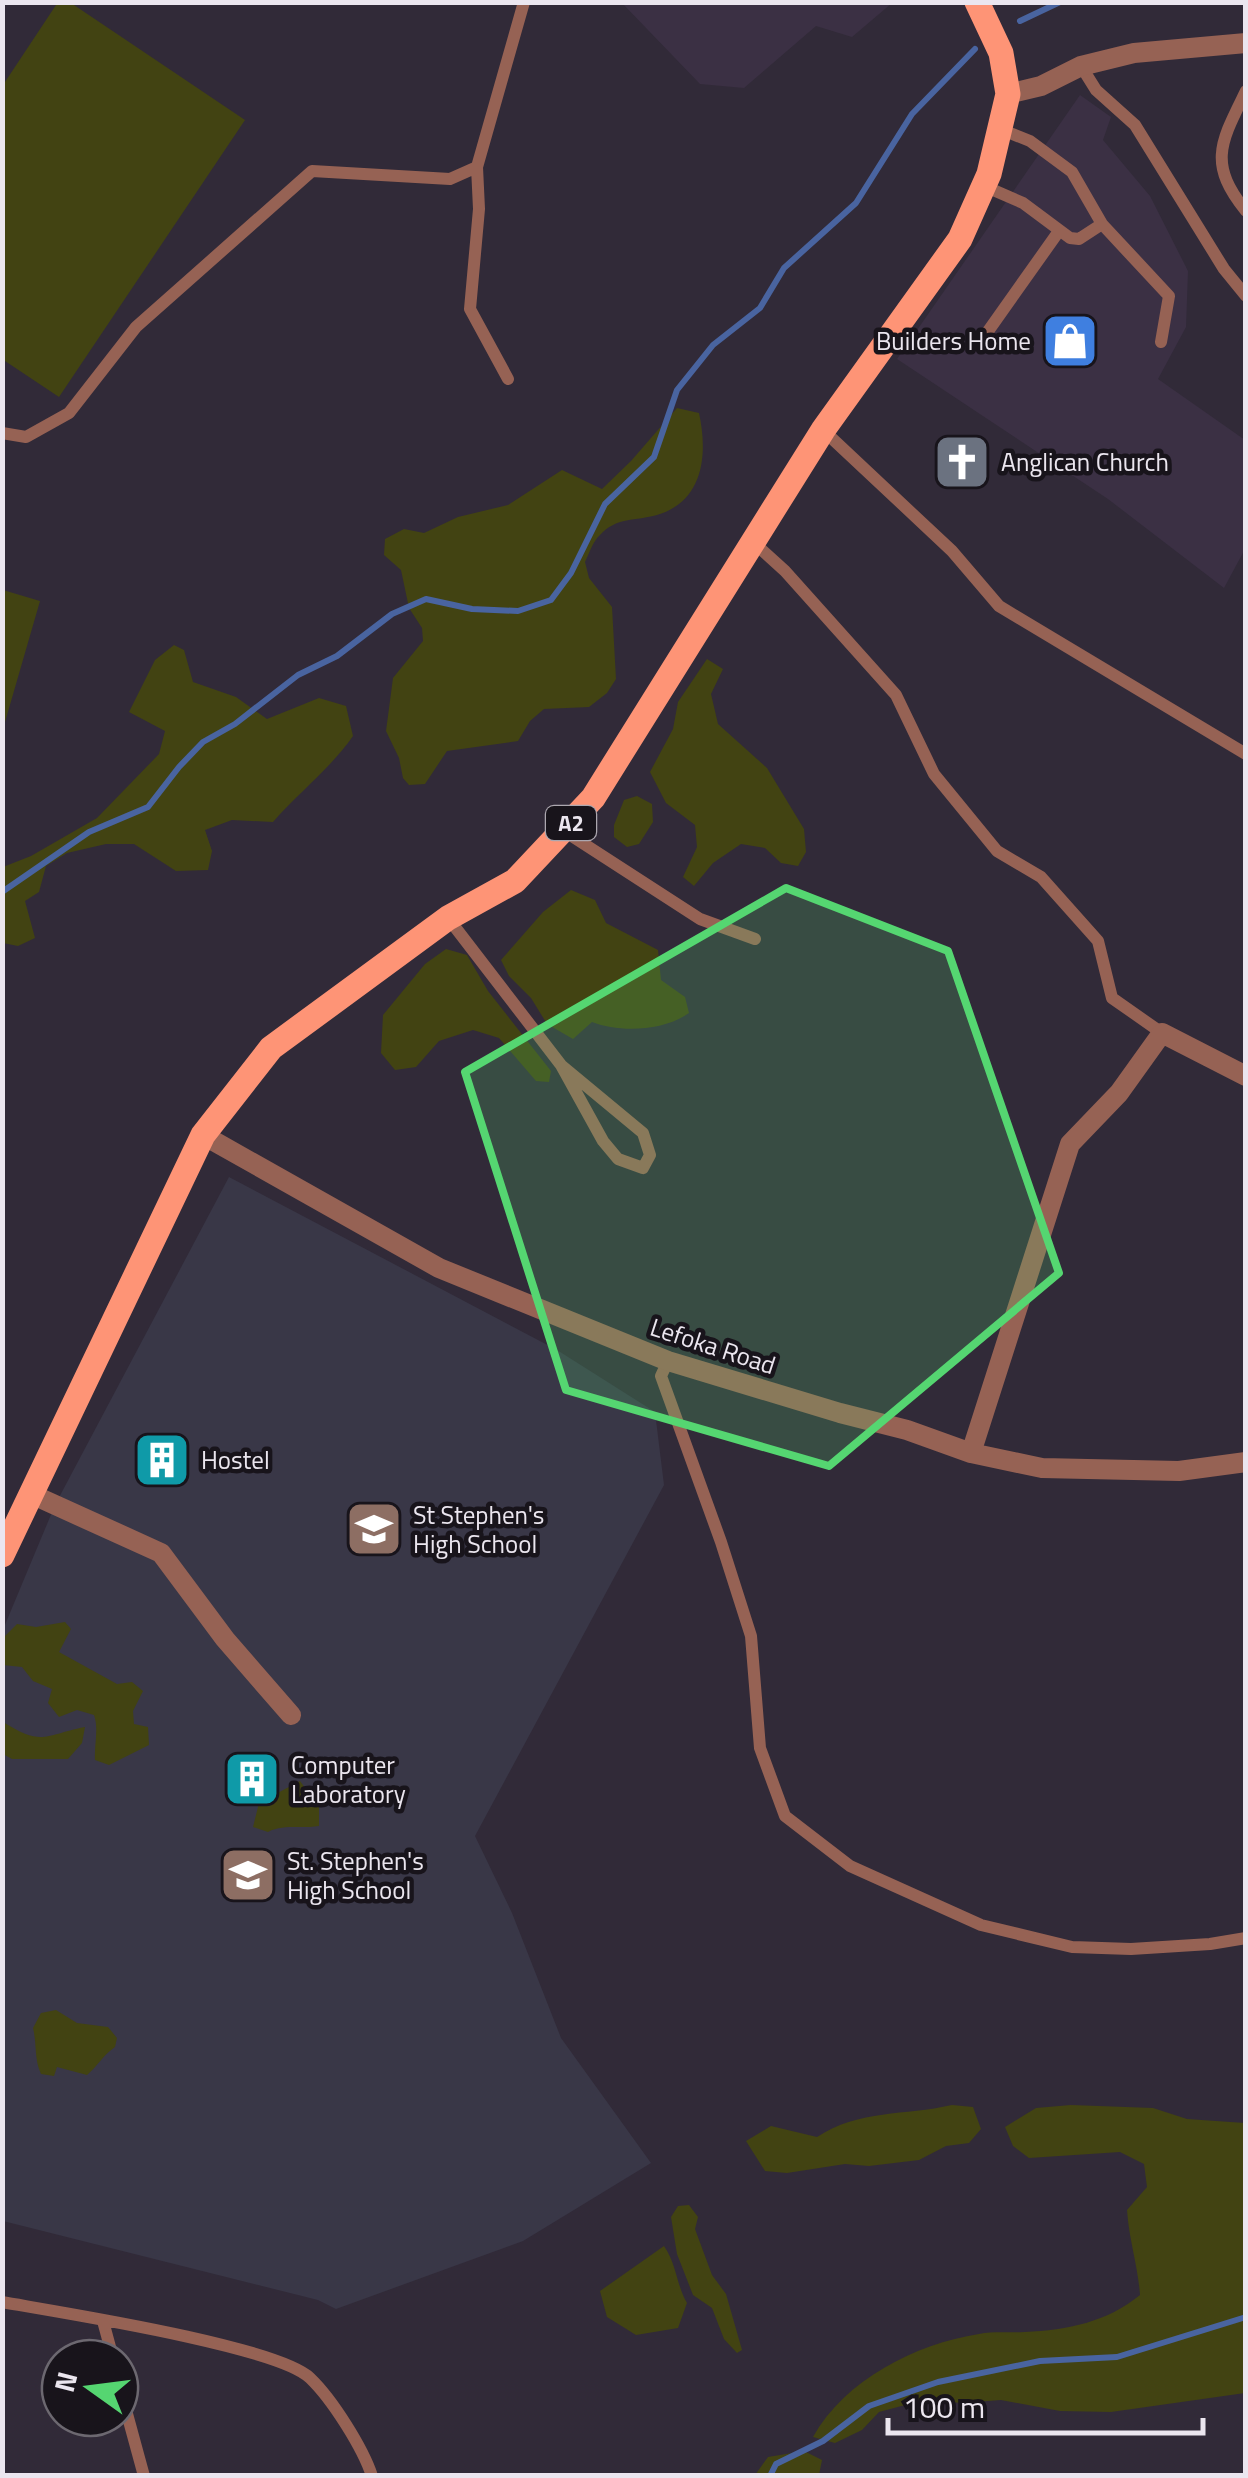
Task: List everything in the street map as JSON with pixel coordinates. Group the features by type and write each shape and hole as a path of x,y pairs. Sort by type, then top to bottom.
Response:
{"main road":[{"name":"A2","path":"2,1555 203,1135 271,1048 448,918 515,881 594,798 822,430 960,239 984,186 1008,94 1001,53 976,2"}],"street":[{"path":"1008,94 1040,86 1081,66 1134,53 1246,43"},
{"path":"970,1453 1070,1144 1119,1093 1162,1033 1246,1076"},
{"name":"Lefoka Road","path":"203,1135 439,1268 668,1360 908,1430 970,1453 1042,1468 1179,1471 1246,1462"},
{"path":"31,1494 161,1553 224,1639 291,1715"}],"lane":[{"path":"508,379 470,310 479,209 477,167 524,2"},
{"path":"1081,66 1096,90 1134,125 1224,269 1246,296"},
{"path":"1246,91 1222,140 1220,166 1230,192 1246,211"},
{"path":"1000,129 1030,141 1072,172 1102,224 1169,296 1162,342"},
{"path":"2,434 26,438 69,413 136,327 312,171 450,179 477,167"},
{"path":"984,186 1023,203 1070,238 1079,239 1102,224"},
{"path":"979,344 1059,231"},
{"path":"822,430 952,550 999,606 1246,754"},
{"path":"753,542 896,695 934,774 996,851 1042,878 1098,941 1112,998 1162,1033"},
{"path":"564,831 700,919 755,939"},
{"path":"448,918 561,1065 603,1141 618,1160 643,1168 650,1155 643,1133 561,1065"},
{"path":"668,1360 661,1376 722,1542 751,1636 760,1748 784,1816 850,1866 981,1924 1072,1947 1131,1949 1246,1938"},
{"path":"2,2302 251,2353 309,2376 365,2452 372,2476"},
{"path":"104,2321 108,2338"},
{"path":"134,2438 144,2476"}],"highlighted area":[{"path":"786,888 948,951 1059,1273 829,1466 566,1390 465,1072"}],"shaded area":[{"path":"58,2 71,3 245,120 59,397 2,359 3,85"},
{"path":"622,3 892,3 852,37 816,26 744,88 700,84"},
{"path":"1080,95 1111,117 1103,140 1150,196 1188,271 1186,327 1158,379 1245,440 1245,549 1224,588 1108,499 897,359"},
{"path":"677,408 699,413 702,460 693,487 673,508 606,529 585,562 589,578 612,607 616,679 607,693 589,707 544,709 530,721 518,741 447,751 425,784 409,785 386,731 393,678 423,641 422,628 409,608 401,570 384,555 385,539 404,529 424,533 458,517 508,505 562,470 602,489"},
{"path":"2,590 40,601 3,729"},
{"path":"174,645 184,650 193,682 236,697 267,719 319,698 346,706 353,736 273,822 232,820 205,830 212,851 208,870 176,871 134,844 106,844 67,853 46,866 39,892 25,901 35,938 18,946 3,943 3,867 31,856 97,818 159,754 165,731 129,712 155,660"},
{"path":"707,659 723,669 711,694 718,724 767,768 804,829 806,852 798,866 781,863 765,848 741,844 713,863 694,886 683,877 697,847 695,825 666,803 650,772 673,729 678,702"},
{"path":"637,796 652,804 653,822 639,844 627,847 614,837 614,825 624,800"},
{"path":"571,890 595,900 606,923 658,950 661,980 685,997 689,1013 667,1024 642,1028 615,1028 592,1022 573,1039 547,1024 501,960 543,912"},
{"path":"446,949 467,955 488,991 551,1071 549,1082 536,1081 499,1038 473,1030 439,1041 416,1067 395,1070 381,1053 383,1015 425,964"},
{"path":"229,1177 557,1350 655,1412 664,1485 475,1836 512,1913 561,2038 651,2163 523,2241 336,2309 318,2300 3,2221 2,1632 55,1505"},
{"path":"65,1622 71,1629 59,1652 117,1684 132,1682 143,1691 133,1711 134,1724 148,1727 149,1745 109,1765 95,1760 94,1715 77,1710 59,1717 48,1703 52,1689 33,1681 22,1667 3,1665 5,1636 17,1624 36,1627"},
{"path":"3,1722 36,1737 85,1727 82,1743 68,1759 12,1759 3,1754"},
{"path":"300,1781 319,1807 319,1826 268,1832 253,1827 259,1803"},
{"path":"56,2010 77,2023 108,2027 117,2038 115,2047 87,2075 57,2067 54,2076 41,2074 33,2028 41,2013"},
{"path":"952,2105 973,2107 981,2129 969,2143 946,2146 919,2160 869,2166 845,2164 787,2173 765,2171 746,2141 771,2126 817,2137 866,2117"},
{"path":"1036,2108 1153,2108 1187,2119 1245,2123 1245,2393 1111,2412 1060,2411 1001,2400 924,2400 879,2412 862,2430 835,2443 813,2437 843,2398 907,2356 979,2334 1072,2327 1114,2312 1140,2295 1127,2210 1147,2187 1144,2164 1120,2152 1029,2158 1013,2146 1005,2127"},
{"path":"689,2205 698,2217 695,2229 712,2275 726,2294 742,2350 737,2353 724,2339 712,2308 693,2295 677,2254 671,2217 678,2206"},
{"path":"664,2246 687,2303 678,2328 636,2335 607,2317 600,2291"},
{"path":"804,2451 822,2460 819,2475 755,2475 768,2457"}],"waterway":[{"path":"1020,21 1060,2"},
{"path":"2,892 89,832 148,807 203,742 235,724 298,675 337,656 392,614 426,599 472,609 518,611 551,600 571,573 605,504 654,457 677,390 713,345 760,308 784,268 856,203 912,114 975,49"},
{"path":"770,2476 776,2464 823,2441 869,2406 938,2382 1040,2361 1117,2357 1246,2317"}],"place":[{"name":"Builders Home","path":"1070,341"},
{"name":"Anglican Church","path":"962,462"},
{"name":"Hostel","path":"162,1460"},
{"name":"St Stephen's High School","path":"374,1529"},
{"name":"Computer Laboratory","path":"252,1779"},
{"name":"St. Stephen's High School","path":"248,1875"}]}
